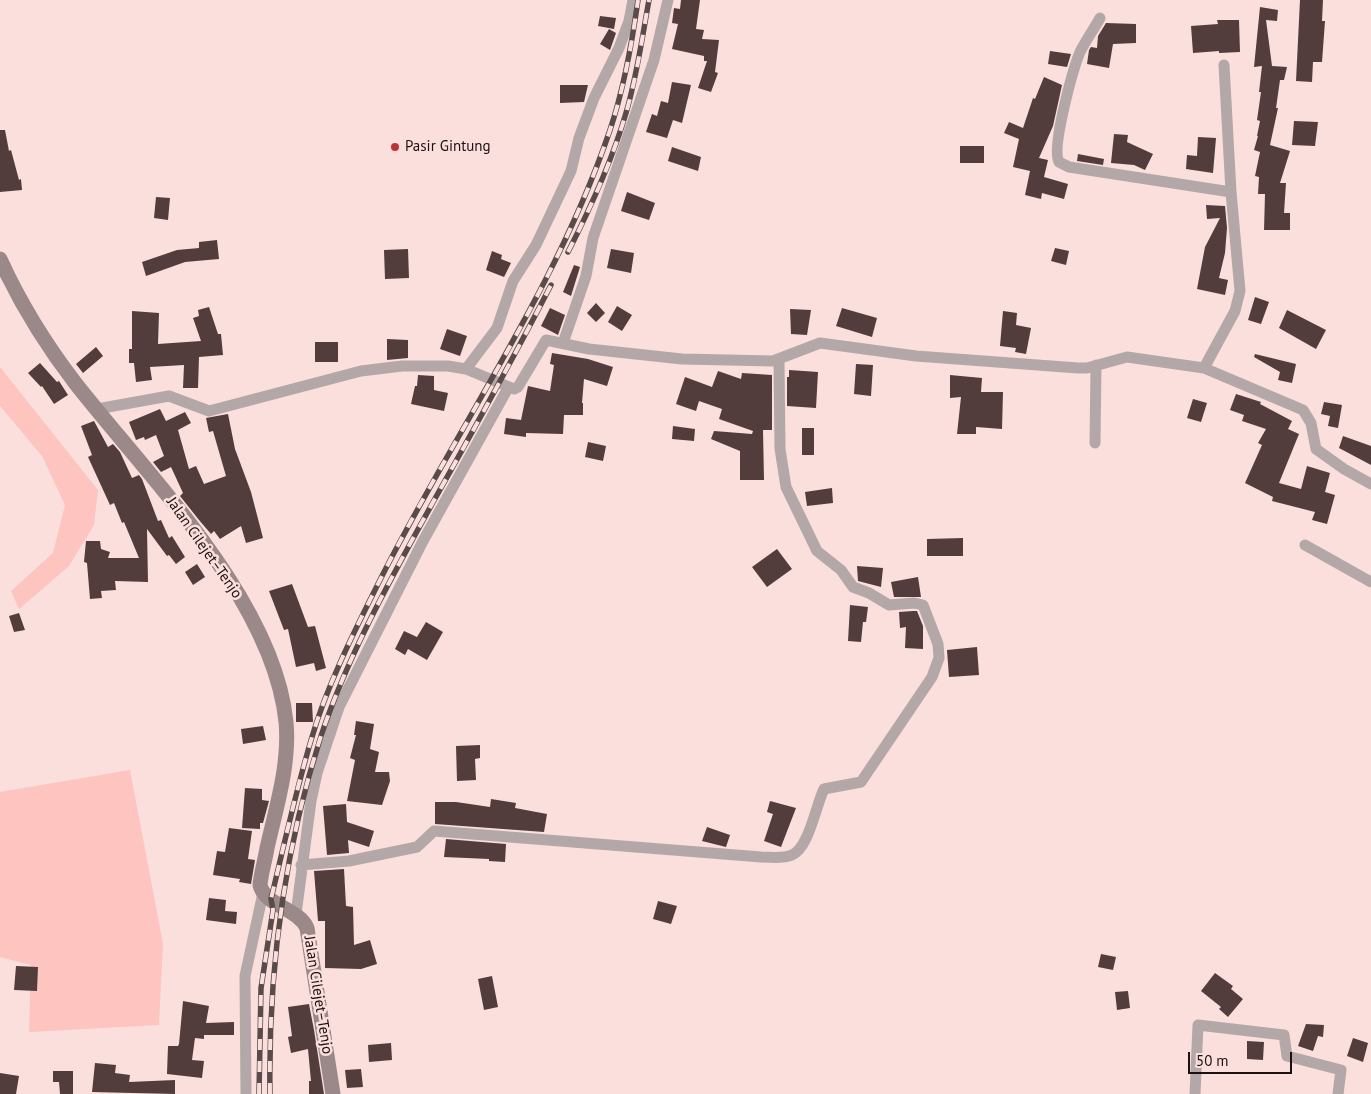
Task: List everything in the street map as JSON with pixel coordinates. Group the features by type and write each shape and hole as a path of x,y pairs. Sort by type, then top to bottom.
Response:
{"main road":[{"name":"Jalan Cilejet–Tenjo","path":"0,259 37,329 97,409 215,559 245,606 271,658 283,701 287,734 284,769 260,882 263,893 296,914 305,923 333,1094"}],"street":[{"path":"466,369 497,328 513,281 536,245 571,171 579,138 594,98 620,48 629,22 633,0"},
{"path":"563,343 586,276 593,238 654,60 668,0"},
{"path":"1100,18 1083,46 1077,62 1058,135 1056,150 1059,162 1069,167 1231,192"},
{"path":"1204,368 1240,300 1240,281 1231,192 1224,65"},
{"path":"97,409 169,396 209,411 361,371 431,366 466,369 508,388 518,386 546,340 589,349 682,359 779,360 808,346 820,343 982,362 1078,368 1127,357 1204,368 1303,410 1311,423 1316,449 1344,469 1371,484"},
{"path":"301,865 349,861 417,847 434,831 761,857 785,857 794,854 800,847 815,818 824,790 861,782 932,677 939,658 938,644 923,606 914,603 889,605 869,593 853,587 841,570 817,551 786,487 780,449 779,360"},
{"path":"1095,443 1096,365"},
{"path":"296,914 301,865 317,772 340,707 423,541 508,388"},
{"path":"1305,545 1371,582"},
{"path":"246,1094 246,976 263,893"},
{"path":"1195,1094 1198,1025 1284,1035 1287,1056 1341,1070 1338,1094"}],"shaded area":[{"path":"0,367 98,490 94,525 69,566 19,609 11,591 53,553 65,505 42,456 0,406"},
{"path":"130,770 163,944 159,1025 29,1032 31,965 0,957 0,792"}],"building":[{"path":"681,0 700,0 696,29 704,30 702,39 719,40 715,72 718,73 711,92 698,88 707,61 704,61 704,56 672,49 678,24 672,23 674,8 680,9"},
{"path":"1300,0 1323,0 1322,21 1325,21 1322,62 1313,62 1312,82 1296,81"},
{"path":"1260,7 1278,10 1277,21 1266,20 1272,66 1287,67 1284,80 1280,80 1276,108 1278,108 1270,145 1290,151 1280,183 1286,183 1284,213 1290,213 1290,230 1264,230 1265,194 1258,194 1259,177 1255,176 1260,152 1254,150 1260,121 1257,120 1262,66 1254,67"},
{"path":"600,16 616,18 614,29 598,26"},
{"path":"1217,20 1239,20 1240,52 1193,53 1191,26 1218,24"},
{"path":"1106,23 1136,24 1136,43 1113,44 1109,68 1087,64 1089,50 1091,47 1097,48 1098,36"},
{"path":"609,29 616,33 610,50 600,44"},
{"path":"1050,51 1071,54 1067,67 1048,64"},
{"path":"1044,77 1062,85 1053,126 1039,158 1048,160 1044,177 1068,184 1064,199 1042,193 1041,199 1025,195 1030,171 1013,167 1019,139 1004,133 1009,122 1023,128 1033,98 1035,99"},
{"path":"672,82 691,85 682,123 673,120 667,138 646,132 652,114 657,116 661,101 668,103"},
{"path":"560,85 588,85 584,102 560,103"},
{"path":"1294,121 1318,122 1315,146 1292,145"},
{"path":"0,130 5,130 9,151 11,150 19,180 21,179 22,190 0,192"},
{"path":"1114,134 1128,135 1127,142 1153,154 1145,170 1134,165 1111,163"},
{"path":"1198,137 1216,138 1213,173 1186,169 1187,155 1197,156"},
{"path":"960,146 984,146 984,163 960,163"},
{"path":"672,147 701,157 698,171 668,161"},
{"path":"1078,154 1104,159 1103,165 1077,161"},
{"path":"627,192 655,203 649,220 621,211"},
{"path":"156,197 170,198 168,220 154,218"},
{"path":"1206,205 1225,206 1227,228 1225,253 1219,278 1228,280 1225,295 1197,289 1205,247 1220,218 1207,219"},
{"path":"217,240 219,259 185,262 146,276 142,262 177,250 199,248 199,242"},
{"path":"1055,248 1069,251 1066,265 1051,261"},
{"path":"408,249 409,278 385,279 384,250"},
{"path":"611,249 634,253 631,273 607,268"},
{"path":"492,251 502,255 501,259 511,263 504,277 486,270"},
{"path":"574,265 580,267 571,296 563,292"},
{"path":"1255,297 1269,302 1261,324 1248,320"},
{"path":"596,303 605,313 596,322 587,313"},
{"path":"617,306 632,315 622,331 608,322"},
{"path":"209,307 218,334 221,334 223,355 199,357 198,388 183,388 184,365 150,367 152,380 136,382 134,363 129,363 129,349 132,349 132,311 159,313 158,344 201,341 193,318 199,316 198,310"},
{"path":"550,308 565,315 558,335 541,326"},
{"path":"842,308 877,318 872,337 836,326"},
{"path":"790,309 811,310 807,335 791,334"},
{"path":"1287,310 1326,330 1316,349 1279,328"},
{"path":"1003,311 1017,313 1016,325 1031,328 1026,354 1015,352 1016,348 1000,346"},
{"path":"447,329 467,336 460,356 440,349"},
{"path":"387,339 408,340 408,358 387,360"},
{"path":"315,342 338,342 338,362 315,362"},
{"path":"96,347 103,356 83,373 76,364"},
{"path":"552,353 588,359 613,367 607,386 584,379 583,415 564,415 563,434 526,433 526,437 504,434 506,418 521,420 528,386 550,391 554,365 550,364"},
{"path":"1255,354 1296,364 1292,383 1278,380 1280,372 1254,357"},
{"path":"40,363 57,382 59,381 68,395 54,404 42,386 28,373"},
{"path":"856,364 873,365 871,396 854,394"},
{"path":"789,370 818,372 816,408 787,406 787,377 789,377"},
{"path":"718,371 741,379 742,373 772,375 772,430 763,430 764,480 740,480 740,451 711,439 714,431 752,434 753,431 719,419 722,409 699,401 696,411 676,404 685,377 712,387"},
{"path":"418,375 434,376 434,390 448,393 444,411 411,404 415,386 417,386"},
{"path":"950,375 982,378 981,392 1003,392 1002,429 976,427 976,434 957,434 961,397 950,398"},
{"path":"1236,394 1261,402 1260,404 1292,421 1288,429 1299,434 1279,483 1301,489 1307,466 1330,473 1325,492 1335,495 1327,524 1312,520 1315,512 1272,501 1273,497 1245,483 1262,445 1258,443 1266,429 1242,421 1244,415 1230,410"},
{"path":"1193,399 1207,403 1201,422 1187,418"},
{"path":"1324,402 1342,405 1338,428 1328,426 1330,416 1321,414"},
{"path":"160,409 166,421 185,412 191,423 178,430 189,469 196,466 204,484 226,476 213,431 209,432 206,418 228,414 235,449 251,492 263,538 246,543 241,526 220,539 214,531 211,534 199,520 180,496 183,493 171,467 161,472 153,462 164,456 156,435 145,440 144,437 136,440 129,422"},
{"path":"94,421 108,447 113,444 120,452 132,478 139,475 142,479 158,521 161,520 169,538 172,536 185,557 176,564 169,555 167,556 147,529 148,582 115,581 116,590 101,591 102,598 90,599 87,563 84,562 86,541 100,541 101,549 110,552 108,558 139,558 124,522 122,523 114,503 110,505 88,457 92,455 81,426"},
{"path":"673,426 695,429 694,441 672,439"},
{"path":"802,428 814,428 814,455 802,455"},
{"path":"1343,436 1371,446 1371,465 1339,448"},
{"path":"588,442 606,446 603,461 585,457"},
{"path":"832,488 833,503 807,506 805,492"},
{"path":"963,538 963,556 927,556 927,539"},
{"path":"777,549 792,569 767,587 752,567"},
{"path":"197,564 205,577 193,585 185,572"},
{"path":"857,566 883,568 881,587 858,581"},
{"path":"918,577 921,597 894,597 891,582"},
{"path":"292,584 308,627 315,626 326,668 316,671 314,663 296,667 288,629 284,630 269,591"},
{"path":"850,605 868,607 866,622 863,622 861,642 848,641"},
{"path":"917,611 923,626 923,649 905,648 906,627 900,628 899,612"},
{"path":"19,613 25,630 14,632 9,616"},
{"path":"426,622 443,632 427,660 408,649 405,655 395,649 404,631 417,637"},
{"path":"977,647 979,675 949,677 947,650"},
{"path":"296,703 312,703 313,722 296,722"},
{"path":"356,721 374,724 370,749 379,752 375,772 389,772 390,781 382,805 347,801 355,760 350,758 356,735 354,735"},
{"path":"263,726 266,740 243,744 241,729"},
{"path":"480,745 480,758 475,759 476,780 457,781 456,746"},
{"path":"245,788 262,789 262,800 269,801 263,823 260,823 260,829 242,828"},
{"path":"491,799 516,803 515,808 547,814 544,832 435,824 435,802 456,802 490,807"},
{"path":"770,801 796,808 781,847 764,841 773,814 767,812"},
{"path":"346,804 347,822 374,831 369,847 348,840 349,853 327,855 323,806"},
{"path":"707,827 730,835 726,847 702,841"},
{"path":"229,828 252,831 248,859 255,860 251,884 239,882 240,879 213,875 217,851 225,852"},
{"path":"446,839 506,844 505,862 489,861 489,859 444,857"},
{"path":"344,869 346,906 353,907 354,945 370,940 377,964 361,969 325,968 325,921 318,921 314,871"},
{"path":"209,898 226,900 225,911 237,912 236,924 206,920"},
{"path":"658,901 677,906 671,924 653,919"},
{"path":"1101,954 1116,957 1113,970 1098,967"},
{"path":"16,966 38,967 37,991 14,990"},
{"path":"1215,973 1233,986 1231,989 1243,999 1228,1017 1219,1009 1221,1007 1201,991"},
{"path":"492,976 498,1007 484,1010 478,979"},
{"path":"1128,991 1130,1008 1117,1010 1115,992"},
{"path":"183,1001 209,1006 206,1023 234,1022 234,1035 204,1035 204,1039 195,1038 192,1060 204,1061 202,1078 167,1074 168,1046 178,1046 179,1044"},
{"path":"309,1004 324,1094 309,1094 309,1081 311,1081 308,1049 291,1053 288,1037 292,1036 288,1007"},
{"path":"1306,1024 1324,1025 1323,1037 1318,1036 1313,1051 1298,1046"},
{"path":"1353,1038 1368,1043 1363,1062 1347,1056"},
{"path":"1247,1041 1264,1042 1263,1060 1247,1059"},
{"path":"391,1043 392,1060 369,1062 368,1045"},
{"path":"95,1063 116,1065 115,1073 130,1075 129,1082 175,1080 175,1094 92,1092"},
{"path":"361,1069 363,1087 347,1088 345,1070"},
{"path":"53,1071 73,1071 73,1094 60,1094 59,1082 53,1082"},
{"path":"0,1073 19,1076 16,1094 0,1094"}],"railway":[{"path":"259,1094 261,988 273,910 271,899 290,818 318,717 361,617 409,524 534,303 588,189 610,130 619,98 638,0"},
{"path":"568,252 600,184 626,113 639,57 649,0"},
{"path":"270,1094 272,1004 281,913 297,824 321,736 344,676 371,617 551,285"}],"place":[{"name":"Pasir Gintung","path":"395,147"}]}
